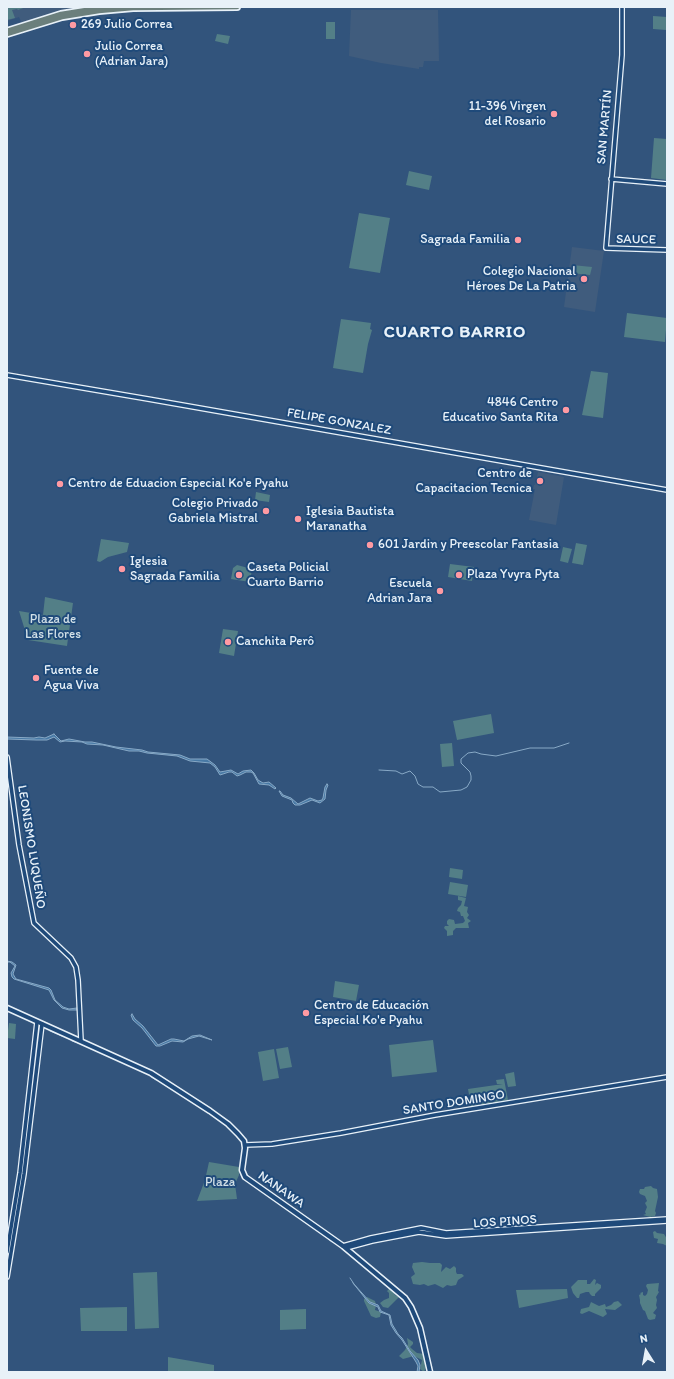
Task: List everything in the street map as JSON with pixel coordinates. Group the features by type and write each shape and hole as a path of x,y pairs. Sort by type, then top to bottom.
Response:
{"main road":[{"path":"7,31 73,12 104,7"},
{"path":"7,34 38,22 110,10 166,7 238,7"},
{"path":"7,1007 153,1074 228,1124 241,1137 245,1145"},
{"name":"NANAWA","path":"245,1145 242,1165 242,1170 245,1177 345,1247 398,1292 408,1303 420,1328 430,1372"}],"street":[{"name":"SAN MARTÍN","path":"606,248 622,56 622,7"},
{"path":"611,179 667,184"},
{"name":"SAUCE","path":"606,248 667,250"},
{"name":"FELIPE GONZALEZ","path":"7,375 667,490"},
{"name":"LEONISMO LUQUEÑO","path":"7,757 19,845 34,923 70,958 76,967 81,1041"},
{"path":"7,1277 24,1174 38,1022"},
{"name":"SANTO DOMINGO","path":"245,1145 272,1144 341,1133 667,1077"},
{"path":"7,1252 28,1123"},
{"name":"LOS PINOS","path":"345,1247 372,1240 419,1232 446,1236 667,1220"}],"shaded area":[{"path":"7,7 91,7 63,12 22,23 19,17 7,21"},
{"path":"351,10 438,10 439,61 424,61 423,67 419,67 419,69 349,56"},
{"name":"Colegio Nacional Héroes De La Patria","path":"572,247 604,251 595,312 564,307"},
{"path":"538,472 564,477 556,525 529,520 535,489 533,489"},
{"path":"54,734 61,741 69,739 148,752 180,755 190,759 207,759 215,765 220,772 231,770 238,774 243,771 251,770 258,780 263,783 269,782 276,788 275,789 269,785 259,784 251,772 246,772 237,776 232,772 220,775 215,767 210,763 190,761 177,756 129,751 82,742 60,742 54,737 47,740 7,739 7,737 45,738"},
{"path":"327,784 325,799 320,803 312,800 300,805 295,805 292,800 282,796 279,791 298,804 310,798 318,801 322,800"},
{"path":"7,961 16,965 13,974 16,979 49,988 55,1000 63,1007 69,1009 77,1008 77,1010 69,1010 62,1008 54,1000 49,990 14,979 11,973 15,966"},
{"path":"132,1014 158,1045 171,1039 184,1041 192,1036 200,1035 212,1040 199,1036 183,1042 172,1041 156,1046 142,1028 133,1020"},
{"path":"353,1283 370,1302 378,1305 381,1311 390,1315 392,1324 398,1334 418,1360 420,1365 419,1372 417,1372 418,1366 416,1362 391,1325 389,1315 380,1312 378,1307 369,1303"}],"green space":[{"path":"7,7 26,7 18,10 12,10 15,18 7,20"},
{"path":"653,16 667,17 666,30 653,29"},
{"path":"326,22 335,22 335,39 326,39"},
{"path":"217,34 230,36 228,44 215,41"},
{"path":"654,138 667,139 667,180 651,178"},
{"path":"409,171 432,176 429,190 406,185"},
{"path":"359,213 390,218 380,273 349,268"},
{"path":"572,265 592,267 590,275 571,273"},
{"path":"627,313 667,318 665,342 624,337"},
{"path":"341,319 371,323 370,329 372,330 363,373 333,368"},
{"path":"591,371 608,373 603,418 582,415"},
{"path":"256,492 270,495 269,502 255,500"},
{"path":"101,539 129,543 127,552 108,557 100,562 97,561"},
{"path":"576,543 587,545 583,565 572,563"},
{"path":"563,547 572,549 568,563 560,561"},
{"path":"450,564 474,567 472,581 448,577"},
{"path":"237,565 252,569 250,582 231,579 233,568"},
{"name":"Plaza de Las Flores","path":"45,597 73,603 67,646 28,640 19,611 43,615"},
{"name":"Canchita Perô","path":"223,629 238,631 234,656 219,653"},
{"path":"491,714 494,733 457,740 453,721"},
{"path":"452,743 454,766 442,767 440,744"},
{"path":"450,868 463,870 462,879 449,877"},
{"path":"450,882 468,885 466,897 448,894"},
{"path":"458,896 466,898 464,906 468,907 467,912 469,915 467,918 471,921 468,923 469,928 456,928 453,931 453,935 447,936 447,931 444,928 445,926 449,926 447,921 449,919 454,920 455,924 463,923 465,921 460,912 457,911 462,901 458,900"},
{"path":"335,981 359,985 356,1001 333,997"},
{"path":"9,1023 16,1024 15,1039 7,1038"},
{"path":"433,1040 437,1072 392,1077 389,1045"},
{"path":"288,1047 292,1067 280,1069 276,1049"},
{"path":"274,1049 279,1078 263,1081 258,1052"},
{"path":"514,1072 516,1086 508,1087 505,1074"},
{"path":"504,1079 508,1100 471,1106 468,1089 503,1084 497,1084 496,1080"},
{"name":"Plaza","path":"209,1162 239,1167 239,1175 235,1184 237,1199 197,1201 205,1180"},
{"path":"651,1186 657,1189 658,1197 655,1216 650,1217 643,1215 646,1214 645,1212 647,1207 645,1203 647,1201 645,1196 639,1192 640,1189"},
{"path":"655,1231 657,1233 664,1234 667,1239 667,1246 657,1243 658,1239 654,1238 653,1232"},
{"path":"413,1263 440,1263 442,1265 441,1272 446,1267 450,1269 454,1266 457,1274 462,1274 464,1276 458,1280 456,1285 447,1285 443,1288 435,1284 428,1286 424,1284 413,1284 411,1277 415,1274 412,1267"},
{"path":"157,1272 159,1328 135,1329 133,1273"},
{"path":"594,1279 596,1280 595,1285 597,1283 601,1285 601,1288 595,1296 592,1296 589,1292 586,1292 580,1294 579,1298 577,1298 571,1287 578,1280 587,1280 587,1284 590,1284"},
{"path":"659,1283 659,1292 656,1297 657,1308 653,1313 656,1315 655,1319 650,1320 643,1310 639,1295 643,1292 643,1295 645,1296 647,1294 647,1284"},
{"path":"389,1289 393,1291 395,1295 399,1297 388,1308 383,1307 380,1303 389,1298 389,1293 387,1291"},
{"path":"567,1289 568,1298 519,1308 516,1290"},
{"path":"367,1297 375,1301 375,1310 381,1312 380,1317 376,1318 371,1316 364,1301"},
{"path":"618,1301 622,1305 615,1310 605,1309 607,1314 603,1317 589,1311 582,1314 580,1313 581,1309 589,1307 591,1302 599,1306 605,1304 606,1307"},
{"path":"127,1307 127,1331 81,1331 80,1308"},
{"path":"306,1309 306,1329 280,1330 280,1310"},
{"path":"407,1338 413,1342 410,1347 412,1349 417,1353 425,1355 427,1365 424,1372 420,1369 422,1360 414,1356 403,1359 399,1356 408,1344"},
{"path":"168,1357 214,1365 214,1372 168,1372"}],"waterway":[{"path":"379,770 396,771 402,774 410,771 415,776 418,784 423,787 433,787 440,792 461,790 467,787 471,780 470,772 461,763 461,759 468,753 475,752 496,756 530,748 554,748 569,743"},
{"path":"50,1031 62,1036"},
{"path":"72,1041 78,1043"},
{"path":"151,1077 156,1080"},
{"path":"187,1099 195,1104"},
{"path":"328,1239 332,1242"},
{"path":"350,1278 354,1284"}],"place":[{"name":"269 Julio Correa","path":"73,25"},
{"name":"Julio Correa (Adrian Jara)","path":"87,54"},
{"name":"11-396 Virgen del Rosario","path":"554,114"},
{"name":"Sagrada Familia","path":"518,240"},
{"name":"Colegio Nacional Héroes De La Patria","path":"584,279"},
{"name":"4846 Centro Educativo Santa Rita","path":"566,410"},
{"name":"Centro de Capacitacion Tecnica","path":"540,481"},
{"name":"Centro de Eduacion Especial Ko'e Pyahu","path":"60,484"},
{"name":"Colegio Privado Gabriela Mistral","path":"266,511"},
{"name":"Iglesia Bautista Maranatha","path":"298,519"},
{"name":"601 Jardin y Preescolar Fantasia","path":"370,545"},
{"name":"Iglesia Sagrada Familia","path":"122,569"},
{"name":"Caseta Policial Cuarto Barrio","path":"239,575"},
{"name":"Plaza Yvyra Pyta","path":"459,575"},
{"name":"Escuela Adrian Jara","path":"440,591"},
{"name":"Canchita Perô","path":"228,642"},
{"name":"Fuente de Agua Viva","path":"36,678"},
{"name":"Centro de Educación Especial Ko'e Pyahu","path":"306,1013"}],"district":[{"name":"CUARTO BARRIO","path":"455,333"}]}
